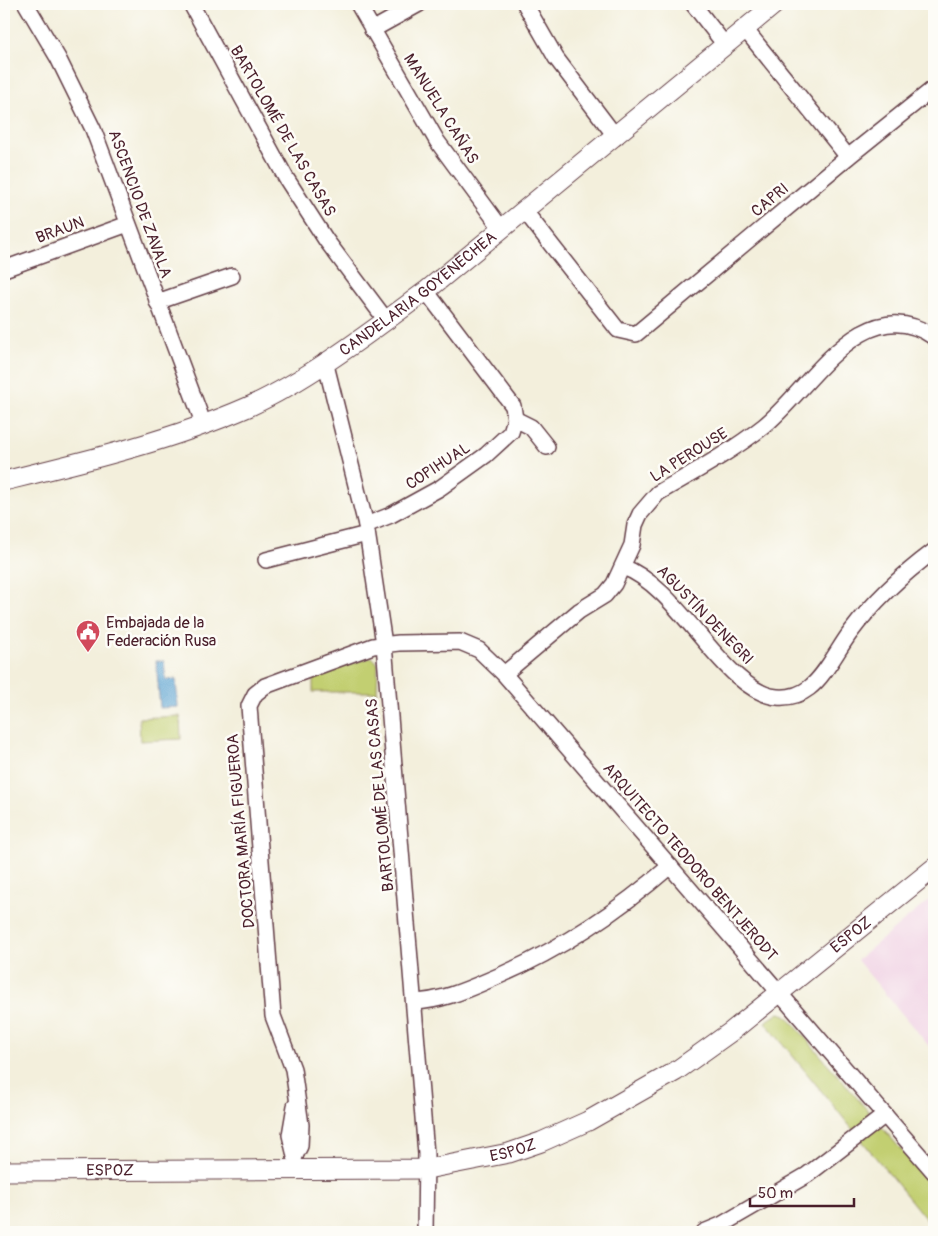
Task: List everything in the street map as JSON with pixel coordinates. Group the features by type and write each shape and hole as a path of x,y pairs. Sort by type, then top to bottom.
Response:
{"street":[{"name":"ASCENCIO DE ZAVALA","path":"26,4 82,105 103,153 204,424"},
{"name":"BARTOLOMÉ DE LAS CASAS","path":"191,4 286,178 326,240 386,320"},
{"name":"MANUELA CAÑAS","path":"358,4 437,141 501,228"},
{"path":"372,30 419,4"},
{"path":"525,4 556,58 616,137"},
{"path":"693,4 725,45"},
{"name":"CANDELARIA GOYENECHEA","path":"4,481 160,440 204,424 270,395 325,361 426,291 501,228 616,137 775,4"},
{"path":"745,29 848,157"},
{"name":"CAPRI","path":"524,210 618,330 627,334 636,334 848,157 934,88"},
{"name":"BRAUN","path":"4,269 128,224"},
{"path":"157,302 232,276"},
{"path":"426,291 513,406 515,419 531,427 547,447"},
{"name":"LA PEROUSE","path":"504,674 566,622 604,595 614,584 624,567 632,545 635,525 646,506 658,494 764,426 840,349 853,339 878,326 898,323 918,328 934,337"},
{"name":"BARTOLOMÉ DE LAS CASAS","path":"325,361 366,530 384,644 427,1169 425,1232"},
{"name":"COPIHUAL","path":"266,560 366,530 416,502 464,473 507,436 514,427 515,419"},
{"name":"AGUSTÍN DENEGRI","path":"624,567 653,582 736,675 765,694 783,698 802,693 810,687 851,632 879,600 909,571 934,552"},
{"name":"ARQUITECTO TEODORO BENTJERODT","path":"384,644 460,642 479,650 504,674 934,1172"},
{"name":"DOCTORA MARÍA FIGUEROA","path":"295,1163 302,1134 296,1102 293,1069 273,1016 249,706 254,694 265,686 384,644"},
{"path":"414,1002 445,997 470,988 508,973 558,948 601,921 670,866"},
{"name":"ESPOZ","path":"4,1171 295,1163 427,1169 509,1152 541,1142 588,1121 676,1071 732,1032 934,868"},
{"path":"704,1232 721,1225 807,1176 885,1115"}],"shaded area":[{"path":"934,896 934,1052 857,960"}],"green space":[{"path":"372,657 378,664 377,692 313,692 313,676"},
{"path":"180,716 181,739 140,741 139,718"},
{"path":"779,1013 786,1015 934,1188 934,1229 765,1022"}],"water":[{"path":"156,661 164,661 166,680 176,679 178,707 160,708"}],"place":[{"name":"Embajada de la Federación Rusa","path":"88,653"}]}
